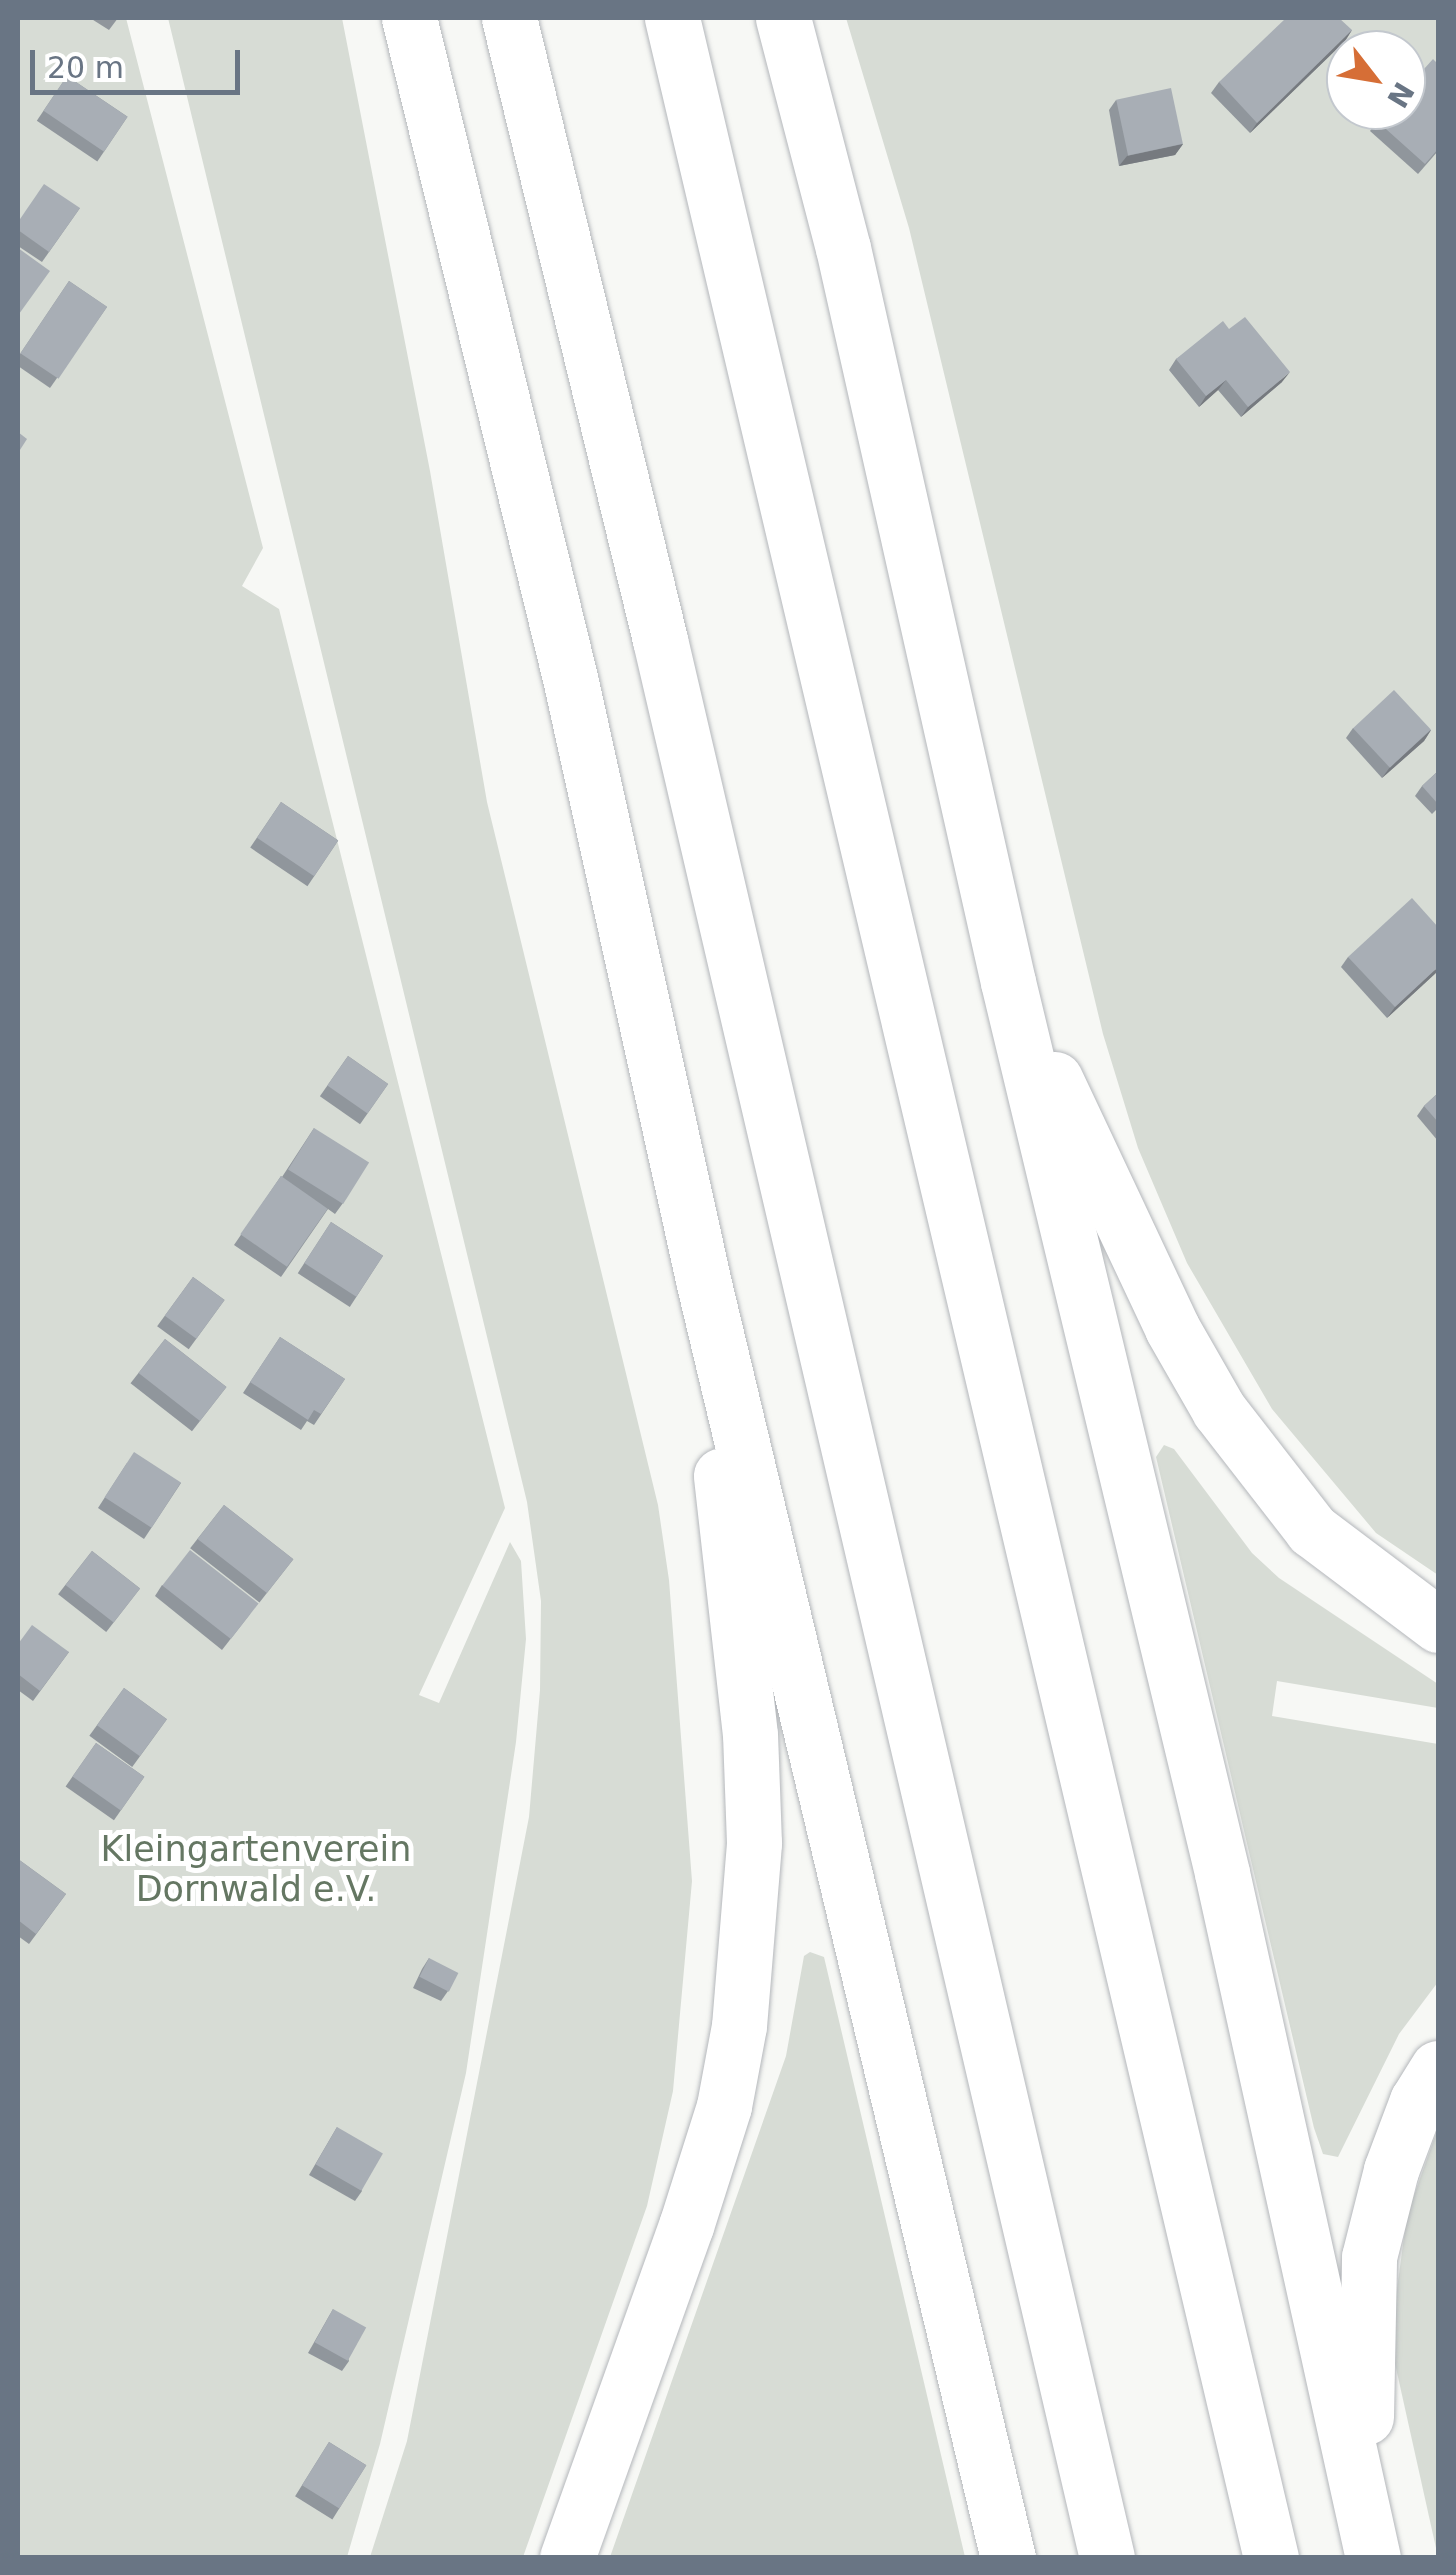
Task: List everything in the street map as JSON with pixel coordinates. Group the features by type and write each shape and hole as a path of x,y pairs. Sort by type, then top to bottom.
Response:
{"highway":[{"path":"409,18 570,678 704,1284 1008,2558"},
{"path":"508,18 660,640 1107,2558"},
{"path":"672,18 1271,2558"},
{"path":"783,18 843,248 1008,982 1222,1873 1371,2548"},
{"path":"1008,982 1172,1328 1219,1410 1312,1530 1438,1625"},
{"path":"567,2558 686,2226 724,2106 749,1943 754,1844 750,1734 733,1606 704,1284"},
{"path":"1371,2548 1364,2350 1369,2257 1391,2170 1416,2101 1438,2068"}],"green space":[{"name":"Kleingartenverein Dornwald e.V.","path":"18,18 126,18 263,548 242,586 279,609 505,1508 419,1695 439,1703 510,1542 521,1561 526,1639 516,1742 466,2073 380,2444 347,2557 18,2557"},
{"path":"168,18 342,18 430,471 487,802 658,1505 669,1580 692,1881 673,2091 647,2206 523,2557 370,2557 407,2441 529,1817 540,1690 541,1601 527,1502"},
{"path":"846,18 1438,18 1438,1575 1376,1533 1272,1409 1187,1263 1138,1148 1103,1034 909,228"},
{"path":"1164,1445 1174,1449 1252,1553 1279,1578 1438,1684 1438,1708 1277,1681 1272,1716 1438,1744 1438,1982 1399,2034 1338,2157 1323,2154 1314,2128 1156,1457"},
{"path":"810,1952 824,1957 965,2557 610,2557 786,2056 804,1956"},
{"path":"1438,2128 1438,2557 1394,2359 1392,2326 1407,2215"}],"building":[{"path":"1286,18 1339,18 1352,30 1326,30 1326,55 1257,123 1219,82"},
{"path":"1433,59 1438,64 1438,149 1425,164 1387,130 1426,130 1426,67"},
{"path":"67,76 128,117 104,152 44,111"},
{"path":"1171,88 1183,144 1128,155 1116,100"},
{"path":"44,184 80,208 49,252 18,230 18,222"},
{"path":"18,248 50,271 19,314 18,313"},
{"path":"69,281 107,307 58,379 20,353"},
{"path":"1245,317 1290,372 1248,407 1226,380 1206,396 1176,359 1223,321 1229,329"},
{"path":"18,432 27,439 18,453"},
{"path":"1394,690 1431,729 1390,768 1353,728"},
{"path":"1438,771 1438,804 1422,786"},
{"path":"281,802 338,841 314,876 257,838"},
{"path":"1412,898 1438,927 1438,967 1395,1007 1348,957"},
{"path":"348,1056 388,1084 367,1114 327,1085"},
{"path":"1438,1093 1438,1122 1424,1106"},
{"path":"314,1128 369,1162 343,1204 288,1170"},
{"path":"281,1176 328,1209 287,1267 240,1234"},
{"path":"331,1222 383,1256 356,1297 304,1263"},
{"path":"193,1277 225,1300 196,1339 165,1316"},
{"path":"280,1337 345,1379 321,1414 314,1410 308,1420 250,1382"},
{"path":"165,1339 226,1387 200,1421 139,1373"},
{"path":"134,1452 181,1482 152,1528 105,1497"},
{"path":"224,1505 293,1559 267,1593 198,1539"},
{"path":"190,1550 259,1604 231,1639 162,1585"},
{"path":"92,1551 140,1589 114,1622 66,1585"},
{"path":"32,1625 69,1652 40,1691 18,1674 18,1644"},
{"path":"124,1688 167,1719 140,1756 97,1725"},
{"path":"96,1743 144,1777 121,1810 72,1777"},
{"path":"18,1859 66,1894 36,1934 18,1920"},
{"path":"429,1958 458,1973 449,1992 419,1977"},
{"path":"337,2127 383,2154 361,2191 316,2164"},
{"path":"333,2309 366,2327 348,2361 315,2342"},
{"path":"329,2442 366,2465 339,2509 302,2485"}]}
